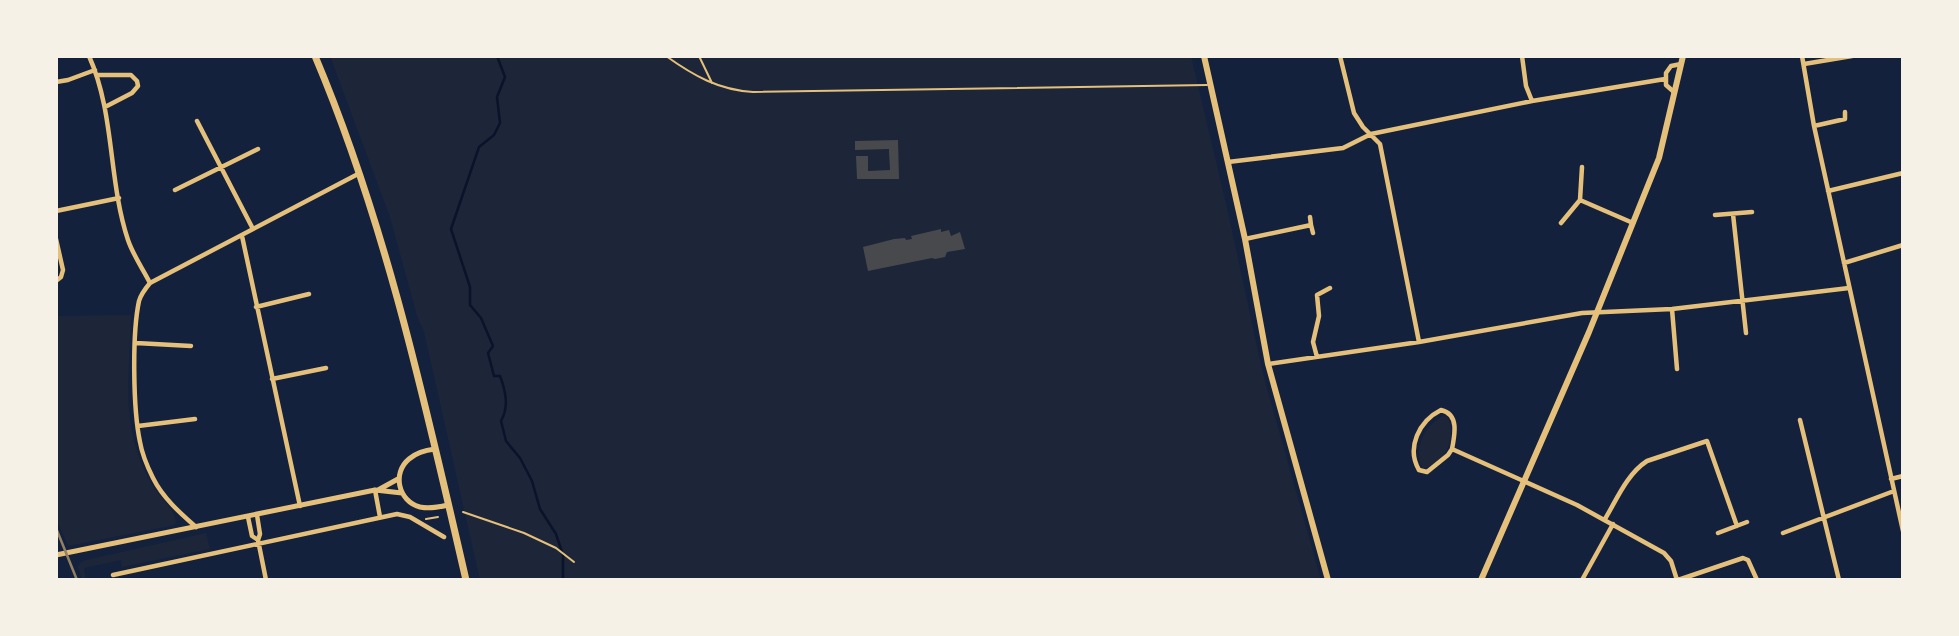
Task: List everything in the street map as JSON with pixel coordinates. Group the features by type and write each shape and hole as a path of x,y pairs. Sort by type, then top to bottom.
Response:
{"highway":[{"path":"315,56 359,173 397,297 466,580"}],"main road":[{"path":"1204,56 1245,239 1268,364 1328,580"},
{"path":"1481,580 1598,312 1659,158 1682,60"}],"street":[{"path":"89,56 105,107 128,240 150,283"},
{"path":"1340,56 1354,113 1363,127 1380,144 1419,342"},
{"path":"1521,56 1526,86 1532,101"},
{"path":"1802,56 1814,126 1903,531"},
{"path":"1804,64 1852,56"},
{"path":"1675,92 1669,88 1665,79 1671,66 1682,60"},
{"path":"56,82 96,73 131,75 137,81 136,90 105,107"},
{"path":"1228,162 1343,148 1371,134 1532,101 1665,79"},
{"path":"1814,126 1845,119 1845,112"},
{"path":"197,121 253,229"},
{"path":"175,190 258,149"},
{"path":"1561,223 1580,200 1582,167"},
{"path":"196,527 168,501 153,478 140,443 135,393 140,300 150,283 359,173"},
{"path":"1828,191 1903,173"},
{"path":"56,211 119,198"},
{"path":"1580,200 1633,223"},
{"path":"1715,215 1752,212"},
{"path":"1733,214 1746,333"},
{"path":"1310,217 1313,233"},
{"path":"1245,239 1311,225"},
{"path":"242,236 300,506"},
{"path":"56,239 63,270 56,281"},
{"path":"1844,263 1903,246"},
{"path":"1317,357 1313,342 1319,316 1317,295 1330,288"},
{"path":"1268,364 1419,342 1582,313 1672,309 1849,288"},
{"path":"256,307 309,294"},
{"path":"1672,309 1677,369"},
{"path":"136,343 191,346"},
{"path":"272,379 326,368"},
{"path":"1441,410 1449,412 1454,418 1452,449 1427,472 1416,467 1413,457 1417,435 1422,424 1441,410"},
{"path":"138,426 195,419"},
{"path":"1800,419 1839,580"},
{"path":"1605,520 1628,480 1639,467 1647,461 1707,441 1737,526"},
{"path":"435,449 418,453 407,460 398,479 402,493 409,502 419,507 448,505"},
{"path":"1452,449 1605,520 1664,553 1671,561 1677,580 1743,558 1748,560 1757,580"},
{"path":"1891,479 1903,476"},
{"path":"56,555 376,490 398,479"},
{"path":"376,490 402,493"},
{"path":"376,490 380,517"},
{"path":"1783,533 1894,491"},
{"path":"114,575 258,542 402,514 444,537"},
{"path":"257,515 260,534 258,542 266,580"},
{"path":"248,517 253,536 258,542"},
{"path":"1718,533 1747,522"},
{"path":"1582,580 1613,524"}],"lane":[{"path":"666,56 712,85 753,92 1212,85"},
{"path":"699,56 712,85"}],"path":[{"path":"463,512 524,533 574,562"},
{"path":"415,520 438,517"}],"shaded area":[{"path":"330,56 1191,56 1263,374 1321,580 480,580 424,332 417,316 390,217"},
{"path":"131,315 128,387 130,422 145,472 173,513 176,523 68,546 56,519 56,316"},
{"path":"1443,416 1447,417 1451,432 1447,448 1438,462 1423,468 1419,454 1422,439 1431,425"},
{"path":"206,533 210,549 122,567 121,560 84,568 86,580 82,580 78,567 86,560"}],"building":[{"path":"898,140 899,179 857,179 856,156 868,156 868,171 890,170 889,149 855,150 855,141"},
{"path":"941,229 941,232 949,230 951,236 960,232 965,249 947,252 945,257 868,271 863,247 894,239 912,239 911,236"}],"waterway":[{"path":"497,56 505,77 497,97 500,123 494,135 479,147 451,229 470,287 470,305 481,318 493,346 488,353 494,376 500,376 505,394 506,405 501,421 506,441 520,458 532,481 540,509 556,534 563,555 563,580"}],"railway":[{"path":"56,528 77,580"}]}
